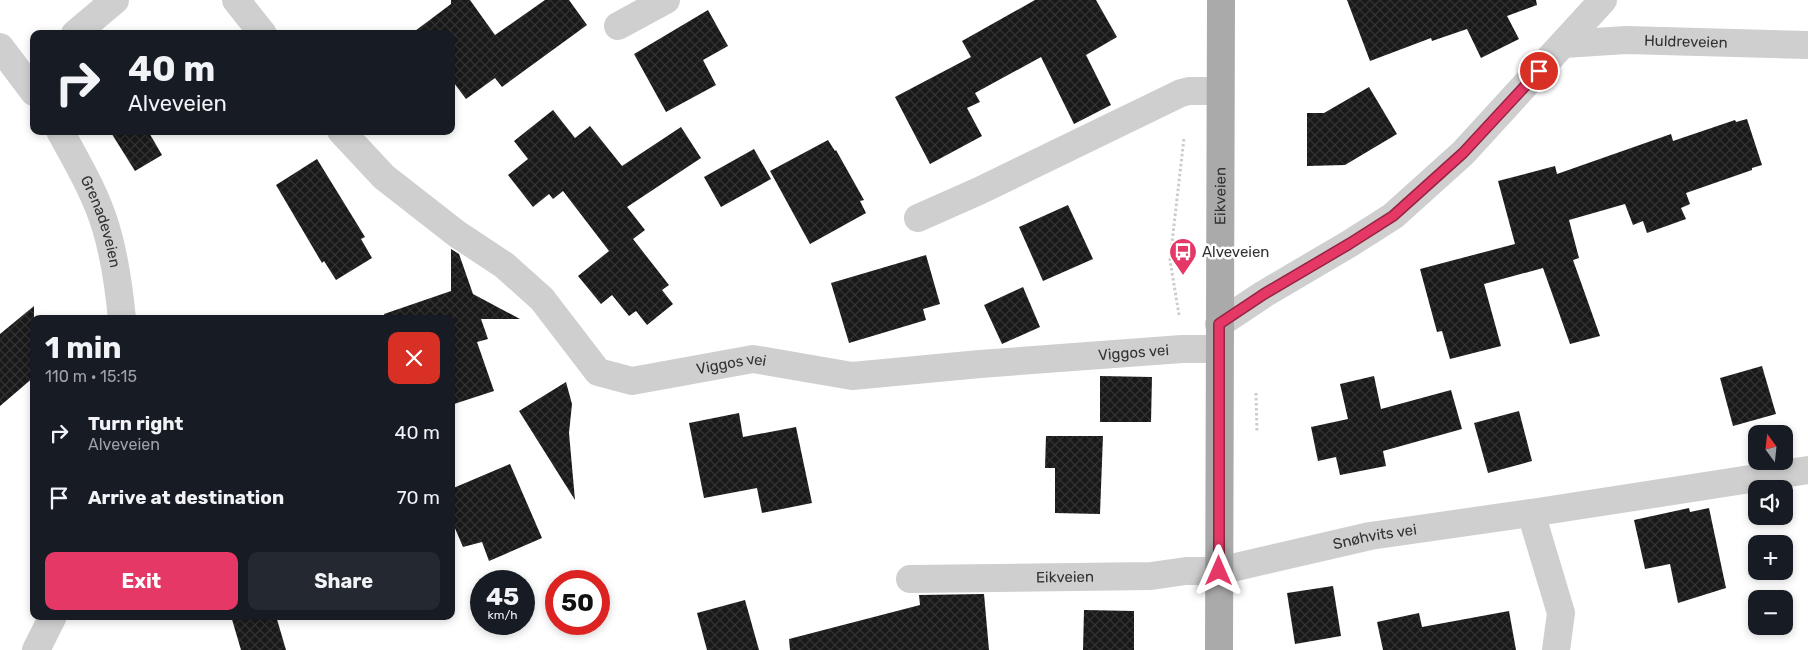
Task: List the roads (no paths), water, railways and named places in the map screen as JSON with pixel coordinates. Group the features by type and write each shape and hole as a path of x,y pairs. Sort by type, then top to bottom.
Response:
{"main road":[{"name":"Eikveien","path":"1219,650 1221,0"}],"street":[{"path":"80,30 115,0"},
{"path":"236,0 260,30"},
{"path":"618,26 666,0"},
{"path":"1219,337 1264,294 1393,216 1463,153 1603,0"},
{"name":"Huldreveien","path":"1564,44 1626,40 1808,45"},
{"path":"0,47 30,79"},
{"path":"918,218 1181,93 1189,91 1220,91"},
{"name":"Grenadeveien","path":"62,135 82,173 106,227 117,271 122,315"},
{"name":"Viggos vei","path":"344,135 384,177 457,234 504,265 542,300 598,372 632,381 753,359 852,376 980,364 1173,350 1219,337"},
{"name":"Snøhvits vei","path":"1219,571 1370,536 1808,470"},
{"path":"1531,513 1561,613 1556,650"},
{"name":"Eikveien","path":"910,579 1151,576 1186,571 1219,571"},
{"path":"36,650 51,620"}],"place":[{"name":"Alveveien","path":"1183,276"}]}
